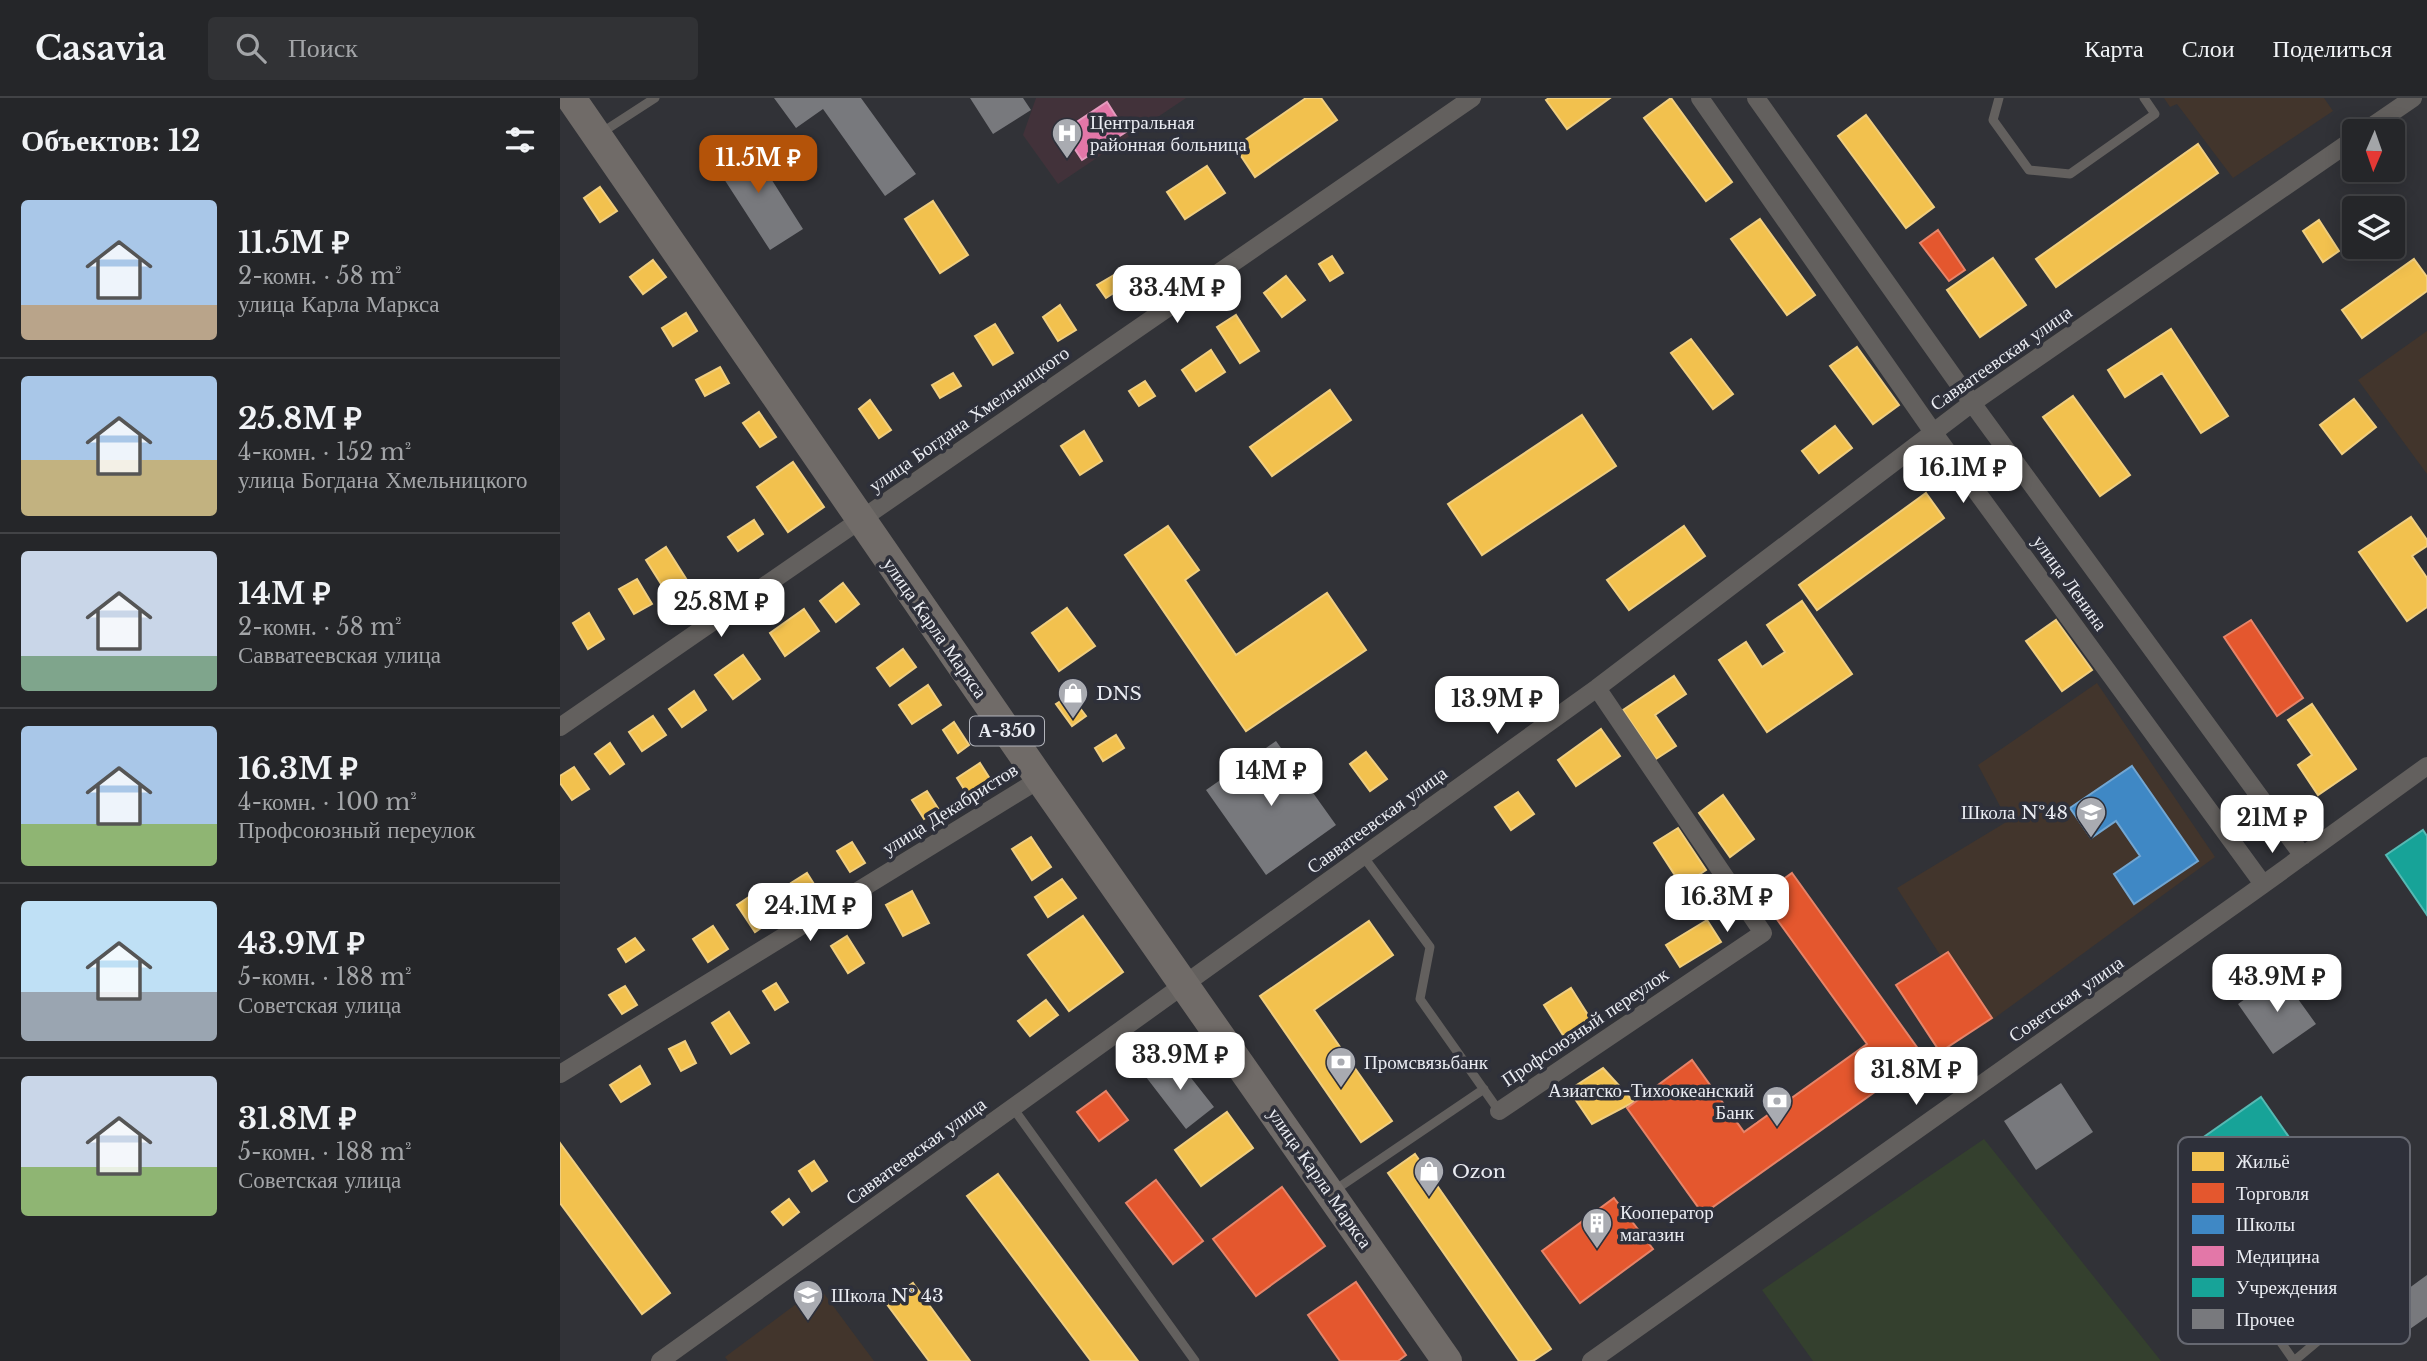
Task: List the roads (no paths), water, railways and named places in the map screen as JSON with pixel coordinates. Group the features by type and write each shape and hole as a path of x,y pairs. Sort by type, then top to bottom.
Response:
{"highway":[{"name":"улица Карла Маркса","path":"571,98 860,520 1447,1361"}],"street":[{"name":"улица Богдана Хмельницкого","path":"560,727 1472,98"},
{"name":"улица Ленина","path":"1700,98 1933,432 2263,884"},
{"name":"улица Ленина","path":"1756,98 1972,402 2303,856"},
{"path":"2382,119 2413,98"},
{"name":"Савватеевская улица","path":"660,1361 1597,688 1972,402 2342,147"},
{"name":"Профсоюзный переулок","path":"1499,1111 1763,933 1597,688"},
{"name":"Советская улица","path":"1591,1361 2427,766"},
{"name":"улица Декабристов","path":"560,1074 1040,779"}],"lane":[{"path":"597,136 655,98"},
{"path":"1998,98 1993,120 2029,170 2070,174 2155,114 2144,98"},
{"path":"1363,856 1430,947 1420,999 1499,1111"},
{"path":"1331,1193 1484,1089"},
{"path":"1013,1108 1195,1361"},
{"path":"2282,1344 2294,1361 2314,1344"}],"place":[{"name":"Центральная районная больница","path":"1067,160"},
{"name":"DNS","path":"1073,720"},
{"name":"Школа №48","path":"2091,839"},
{"name":"Промсвязьбанк","path":"1341,1089"},
{"name":"Азиатско-Тихоокеанский Банк","path":"1777,1128"},
{"name":"Ozon","path":"1429,1198"},
{"name":"Кооператор магазин","path":"1597,1250"},
{"name":"Школа № 43","path":"808,1322"}]}
